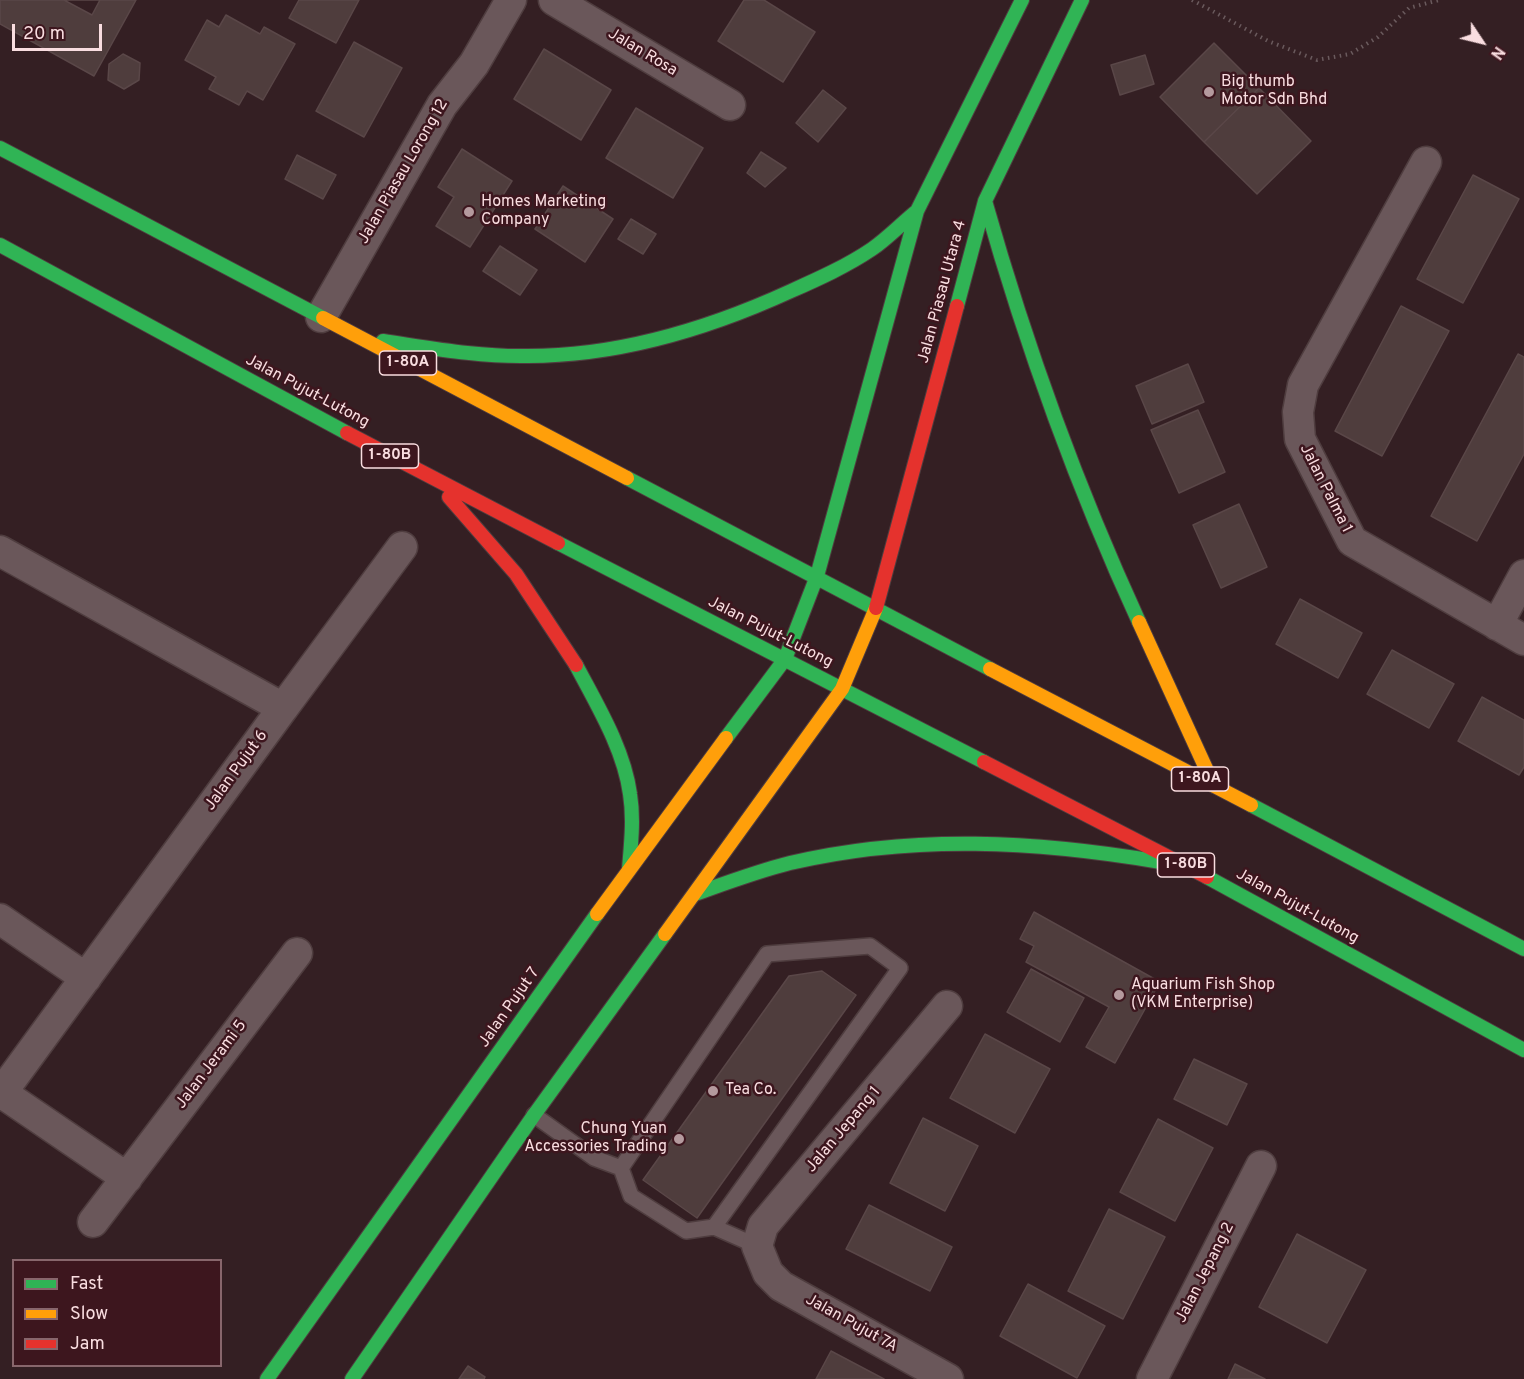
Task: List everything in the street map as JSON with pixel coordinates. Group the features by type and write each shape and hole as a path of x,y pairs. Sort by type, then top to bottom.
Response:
{"main road":[{"path":"817,576 917,211 1022,0"},
{"name":"Jalan Piasau Utara 4","path":"842,689 876,608 985,201 1082,0"},
{"name":"1-80A","path":"0,148 1524,949"},
{"path":"985,201 1016,307 1066,453 1135,615 1174,695 1214,786"},
{"path":"361,338 499,355 546,356 594,351 674,336 756,308 834,272 872,249 917,211"},
{"name":"Jalan Pujut-Lutong","path":"0,245 431,478 1197,871 1524,1050"},
{"path":"431,478 514,570 568,650 591,693 628,782 633,818 629,869"},
{"name":"Jalan Pujut 7","path":"267,1379 629,869 785,659 817,576"},
{"path":"352,1379 534,1115 842,689"},
{"path":"695,894 789,863 881,846 928,842 975,840 1069,847 1197,871"}],"street":[{"name":"Jalan Piasau Lorong 12","path":"321,317 442,105 474,64 512,0"},
{"name":"Jalan Rosa","path":"554,0 730,105"},
{"name":"Jalan Palma 1","path":"1426,162 1303,385 1298,411 1300,439 1352,541 1524,640"},
{"name":"Jalan Pujut 6","path":"1,1094 402,547"},
{"path":"0,551 283,708"},
{"path":"1497,625 1524,575"},
{"path":"0,918 86,978"},
{"name":"Jalan Jerami 5","path":"93,1222 297,953"},
{"name":"Jalan Jepang 1","path":"759,1253 763,1226 947,1006"},
{"path":"1,1094 127,1178"},
{"name":"Jalan Jepang 2","path":"1152,1379 1261,1166"},
{"name":"Jalan Pujut 7A","path":"759,1253 768,1273 781,1286 948,1379"}],"lane":[{"path":"621,1168 767,954 870,946 900,968 714,1227"},
{"path":"534,1115 594,1158 621,1168"},
{"path":"621,1168 631,1196 686,1231 714,1227 759,1253"}],"path":[{"path":"1192,0 1268,41 1317,60 1350,54 1378,37 1409,8 1439,0"},
{"path":"1407,0 1409,8"}],"building":[{"path":"0,0 136,0 94,76 0,24"},
{"path":"64,0 100,0 92,15"},
{"path":"299,0 359,0 336,43 289,18"},
{"path":"744,0 764,0 815,32 783,82 718,41"},
{"path":"226,15 260,34 264,27 295,44 263,100 247,91 239,105 209,89 216,77 185,60 207,20 219,27"},
{"path":"354,42 402,68 364,137 316,111"},
{"name":"Big thumb Motor Sdn Bhd","path":"1214,43 1259,88 1204,142 1160,97"},
{"path":"544,49 611,90 581,140 514,99"},
{"path":"123,54 140,63 139,80 124,89 108,80 109,64"},
{"path":"1145,55 1154,84 1120,95 1111,65"},
{"path":"1259,88 1311,141 1257,194 1204,142"},
{"path":"823,90 846,108 818,142 796,123"},
{"path":"636,108 703,148 673,198 606,158"},
{"name":"Homes Marketing Company","path":"462,149 512,181 470,247 436,226 454,197 438,187"},
{"path":"761,152 786,168 765,187 747,173"},
{"path":"297,155 336,175 323,199 285,179"},
{"path":"1473,175 1519,199 1463,303 1417,279"},
{"path":"563,186 613,219 585,262 535,229"},
{"path":"631,219 656,234 643,254 618,239"},
{"path":"500,246 537,270 520,295 483,271"},
{"path":"1401,306 1449,331 1382,456 1335,431"},
{"path":"1518,354 1524,357 1524,454 1477,541 1431,516"},
{"path":"1188,364 1204,402 1152,424 1136,386"},
{"path":"1198,410 1225,472 1179,493 1151,430"},
{"path":"1239,504 1267,567 1221,588 1193,525"},
{"path":"1300,599 1362,633 1338,678 1276,644"},
{"path":"1392,650 1454,684 1429,728 1367,694"},
{"path":"1482,697 1524,720 1524,767 1519,775 1458,741"},
{"name":"Aquarium Fish Shop (VKM Enterprise)","path":"1034,912 1160,982 1115,1063 1086,1047 1109,1007 1026,962 1034,946 1020,939"},
{"path":"1031,969 1084,998 1060,1042 1007,1012"},
{"path":"822,971 856,995 697,1218 643,1180 789,976"},
{"path":"985,1034 1050,1069 1015,1133 950,1098"},
{"path":"1194,1059 1247,1084 1227,1125 1174,1099"},
{"path":"923,1118 978,1146 945,1211 890,1183"},
{"path":"1158,1119 1213,1148 1175,1221 1120,1192"},
{"path":"869,1205 952,1247 930,1291 846,1249"},
{"path":"1109,1209 1165,1237 1123,1319 1068,1291"},
{"path":"1297,1234 1366,1270 1327,1343 1259,1307"},
{"path":"1028,1284 1105,1326 1077,1378 1000,1336"},
{"path":"831,1351 884,1379 816,1379"},
{"path":"1235,1364 1265,1379 1228,1379"},
{"path":"468,1366 485,1377 484,1379 459,1379"}],"traffic: fast":[{"path":"817,576 917,211 1022,0"},
{"path":"957,306 985,201 1082,0"},
{"path":"0,148 323,318"},
{"path":"985,201 1035,362 1073,467 1139,622"},
{"path":"383,341 473,354 528,356 596,351 663,338 760,305 832,272 872,249 917,211"},
{"path":"0,245 347,433"},
{"path":"627,478 990,669"},
{"path":"558,543 984,762"},
{"path":"726,738 785,659 817,576"},
{"path":"576,665 609,728 627,777 632,813 629,869"},
{"path":"1251,805 1524,949"},
{"path":"695,894 790,863 836,854 929,844 1022,845 1161,862"},
{"path":"1207,877 1524,1050"},
{"path":"267,1379 597,914"},
{"path":"352,1379 534,1115 665,934"}],"traffic: slow":[{"path":"323,318 627,478"},
{"path":"665,934 842,689 876,608"},
{"path":"1139,622 1214,786"},
{"path":"990,669 1251,805"},
{"path":"597,914 726,738"}],"traffic: jam":[{"path":"876,608 957,306"},
{"path":"347,433 558,543"},
{"path":"449,497 516,574 576,665"},
{"path":"984,762 1207,877"}],"place":[{"name":"Big thumb Motor Sdn Bhd","path":"1209,92"},
{"name":"Homes Marketing Company","path":"469,212"},
{"name":"Aquarium Fish Shop (VKM Enterprise)","path":"1119,995"},
{"name":"Tea Co.","path":"713,1091"},
{"name":"Chung Yuan Accessories Trading","path":"679,1139"}]}
